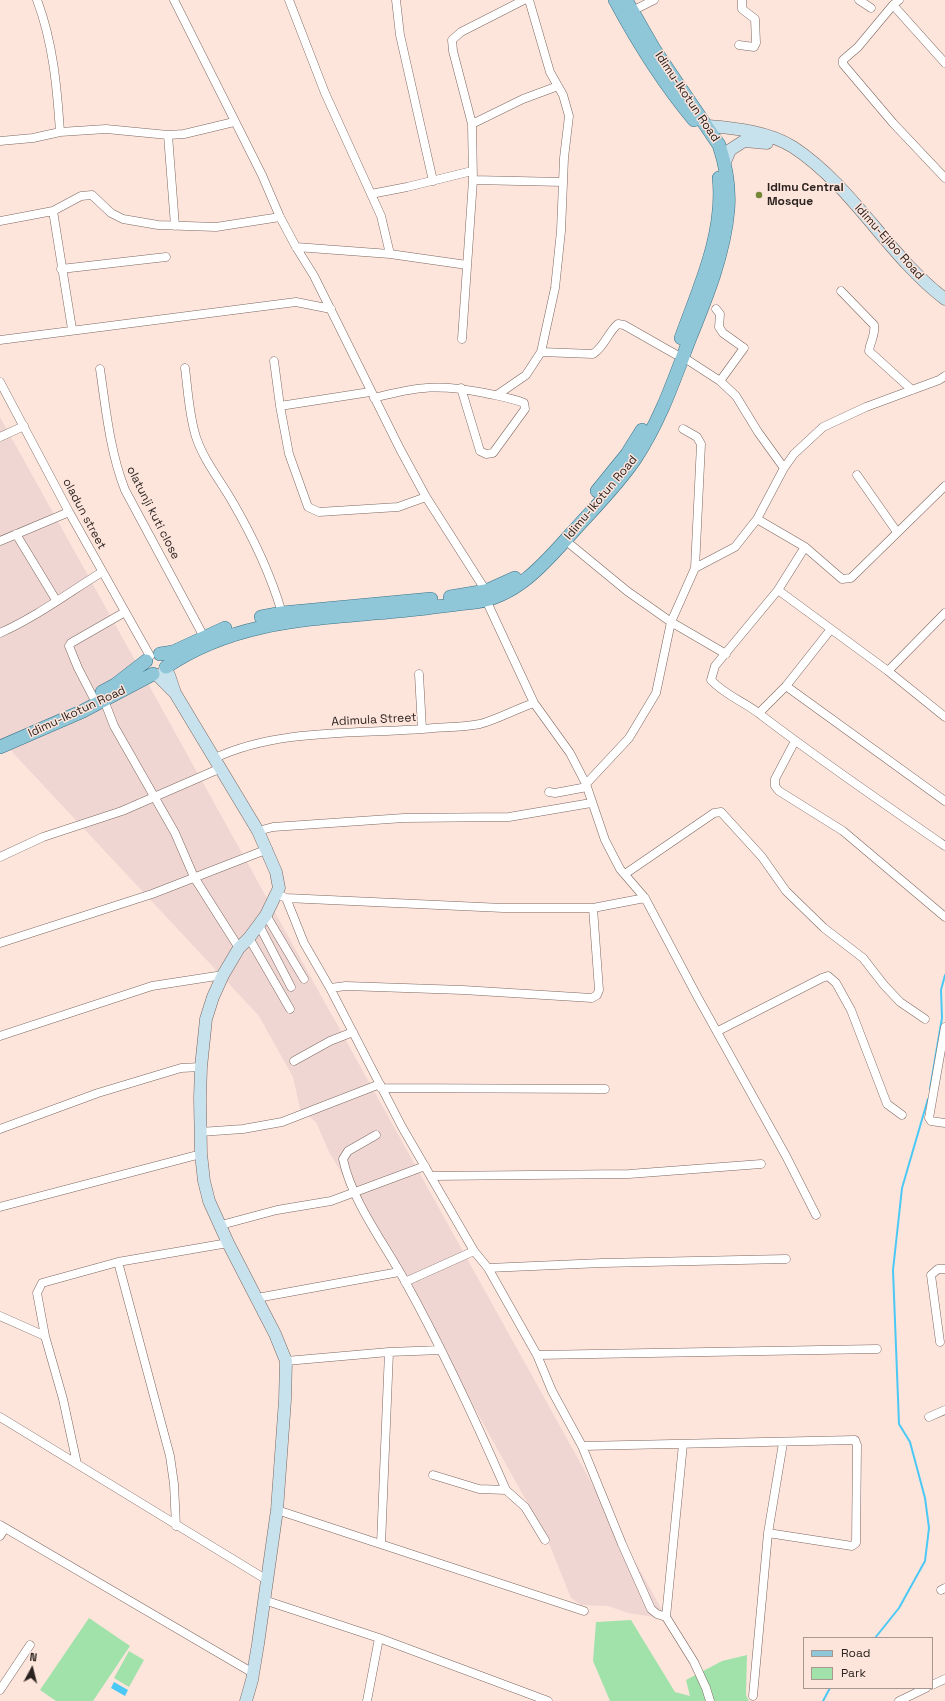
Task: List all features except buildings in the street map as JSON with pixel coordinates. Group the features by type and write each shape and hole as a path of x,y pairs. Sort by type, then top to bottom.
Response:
{"main road":[{"name":"Idimu-Ikotun Road","path":"0,747 160,671 178,659 230,635 280,622 391,612 486,596 520,585 541,567 613,487 636,459 661,414 707,267 715,236 719,209 718,169 715,156 702,130 673,96 645,53 615,0"},
{"name":"Idimu-Ikotun Road","path":"99,699 152,657 173,652 204,636 247,621 282,612 448,597 486,596 515,578 535,561 607,481 627,454 647,422 705,300 724,237 728,191 725,162 719,145 708,126 654,49 629,6"},
{"path":"152,657 166,661 160,671 148,671 152,657"},
{"path":"0,738 99,699"}],"street":[{"path":"37,0 51,52 56,81 60,132"},
{"path":"174,0 234,122 262,175 280,217 314,276 372,395 426,497 486,596 534,703 570,753 586,785 605,840 625,874 645,898 786,1156 816,1215"},
{"path":"289,0 325,93 381,216 390,254"},
{"path":"396,0 400,35 433,181"},
{"path":"462,339 473,180 472,124 453,51 452,40 461,32 512,3 524,0"},
{"path":"497,395 526,375 541,352 555,288 561,232 568,116 563,95 550,72 529,0"},
{"path":"629,6 654,0"},
{"path":"739,45 754,46 756,43 755,19 742,9 742,0"},
{"path":"859,0 871,8"},
{"path":"945,63 896,2 858,47 843,60 843,64 893,123 945,178"},
{"path":"472,124 523,99 558,86"},
{"path":"0,141 33,138 60,132 123,129 168,135 184,134 234,122"},
{"name":"Idimu-Ejibo Road","path":"708,126 767,136 792,147 817,167 841,190 913,269 945,299"},
{"path":"168,135 175,226"},
{"name":"Idimu-Ejibo Road","path":"725,162 730,150 744,141 764,142 790,154 835,193 896,263 928,296 945,309"},
{"path":"371,194 472,171"},
{"path":"473,180 563,182"},
{"path":"0,221 53,211 87,194 92,195 110,212 123,220 158,225 216,227 280,217"},
{"path":"53,211 61,269 72,330"},
{"path":"296,247 390,254 467,264"},
{"path":"61,269 166,257"},
{"path":"841,291 874,325 875,332 869,351 912,390"},
{"path":"0,340 296,302 331,310"},
{"path":"716,309 720,314 719,327 722,333 744,348 720,381"},
{"path":"541,352 593,354 600,350 618,324 624,325 679,355 720,381 736,396 758,432 784,468"},
{"path":"274,362 289,454 308,507 319,512 398,507 426,497"},
{"path":"185,368 196,437 208,464 226,490 259,548 273,581 282,612"},
{"name":"olatunji kuti close","path":"100,370 114,459 119,476 204,636"},
{"path":"695,568 734,548 756,519 784,468 794,454 823,427 866,407 939,380 945,376"},
{"name":"oladun street","path":"0,382 2,392 24,426 102,572 152,657"},
{"path":"280,406 372,395 426,386 461,388 497,395 524,403 525,409 493,453 486,454 480,451 461,388"},
{"path":"0,437 24,426"},
{"path":"549,792 555,793 586,785 629,738 656,693 671,622 695,568 701,444 697,438 683,429"},
{"path":"857,475 897,532"},
{"path":"756,519 805,547 842,579 847,579 851,578 945,486"},
{"path":"0,541 69,512"},
{"path":"16,534 56,600"},
{"path":"565,540 627,591 671,622 726,654"},
{"path":"805,547 778,590 715,666 711,680 720,690 760,713 795,741 945,846"},
{"path":"0,633 29,620 56,600 102,572"},
{"path":"778,590 888,671 945,716"},
{"path":"125,612 71,643 70,650 78,668 99,699 175,834 194,877 239,948"},
{"path":"888,671 945,613"},
{"path":"760,713 786,686 831,629"},
{"path":"160,671 218,763 268,849 282,896 304,943 330,988 402,1128 432,1176 474,1251 488,1268 536,1355 552,1391 582,1446 622,1544 651,1609 657,1614 666,1617"},
{"path":"419,674 422,729"},
{"path":"786,686 945,801"},
{"name":"Adimula Street","path":"0,857 43,837 104,818 154,796 218,763 235,749 262,742 317,735 479,724 534,703"},
{"path":"795,741 775,779 775,786 779,791 843,832 945,917"},
{"path":"258,831 273,828 404,818 509,816 591,803"},
{"path":"625,874 714,813 721,812 762,857 786,891 824,928 864,958 884,985 900,1002 925,1019"},
{"path":"0,943 106,909 268,849"},
{"path":"282,896 503,908 593,908 645,898"},
{"path":"246,1701 253,1673 278,1510 286,1361 276,1334 228,1243 209,1201 204,1181 201,1154 201,1067 206,1019 222,974 239,948 249,938 282,896"},
{"path":"330,988 346,986 424,988 592,998 597,995 599,990 593,908"},
{"path":"266,915 286,946 304,979"},
{"path":"259,925 291,987"},
{"path":"249,938 290,1009"},
{"path":"0,1036 152,986 222,974"},
{"path":"718,1031 828,976 836,983 851,1010 887,1104 902,1115"},
{"path":"945,1027 929,1118 931,1121 945,1123"},
{"path":"294,1061 330,1041 353,1032"},
{"path":"0,1129 98,1093 181,1068 201,1067"},
{"path":"200,1132 243,1129 282,1122 381,1086 605,1089"},
{"path":"376,1136 348,1151 343,1159 355,1193 441,1350 474,1417 506,1490 525,1507 545,1540"},
{"path":"0,1207 201,1154"},
{"path":"432,1176 629,1174 761,1164"},
{"path":"221,1225 277,1210 332,1201 425,1166"},
{"path":"77,1464 64,1399 45,1336 37,1293 42,1283 118,1262 228,1243"},
{"path":"405,1282 474,1251"},
{"path":"488,1268 602,1263 786,1259"},
{"path":"118,1262 170,1456 174,1484 176,1526"},
{"path":"940,1342 931,1275 938,1269 945,1269"},
{"path":"257,1298 399,1272"},
{"path":"0,1316 45,1336"},
{"path":"536,1355 877,1349"},
{"path":"286,1361 389,1352 441,1350"},
{"path":"381,1544 389,1352"},
{"path":"929,1417 945,1410"},
{"path":"0,1417 176,1526 267,1580"},
{"path":"582,1446 684,1444 741,1441 783,1443 849,1438 855,1440 857,1445 856,1543 852,1546 768,1533"},
{"path":"753,1696 768,1533 783,1443"},
{"path":"684,1444 666,1617 694,1662 706,1688 710,1701"},
{"path":"433,1475 479,1489 506,1490"},
{"path":"278,1510 584,1611"},
{"path":"0,1536 3,1527 253,1673"},
{"path":"264,1600 379,1638 548,1701"},
{"path":"367,1701 379,1638"},
{"path":"0,1690 30,1645"},
{"path":"933,1685 945,1679"},
{"path":"899,1701 924,1689"}],"shaded area":[{"path":"0,417 667,1619 628,1613 608,1606 581,1605 571,1598 546,1536 365,1212 329,1152 316,1122 300,1109 293,1077 259,1016 0,739"}],"green space":[{"path":"89,1618 130,1646 93,1701 56,1701 40,1690"},
{"path":"631,1620 675,1692 690,1696 686,1680 722,1661 747,1655 746,1695 749,1701 610,1701 593,1661 596,1622"},
{"path":"129,1651 144,1660 129,1687 114,1678"}],"water":[{"path":"114,1682 128,1690 125,1696 111,1688"}],"waterway":[{"path":"930,1089 942,1018 941,990 945,975"},
{"path":"876,1637 899,1608 925,1561 929,1528 925,1498 910,1442 899,1424 893,1270 902,1188 928,1099"},
{"path":"823,1701 829,1689"}],"place":[{"name":"Idimu Central Mosque","path":"759,195"}]}
